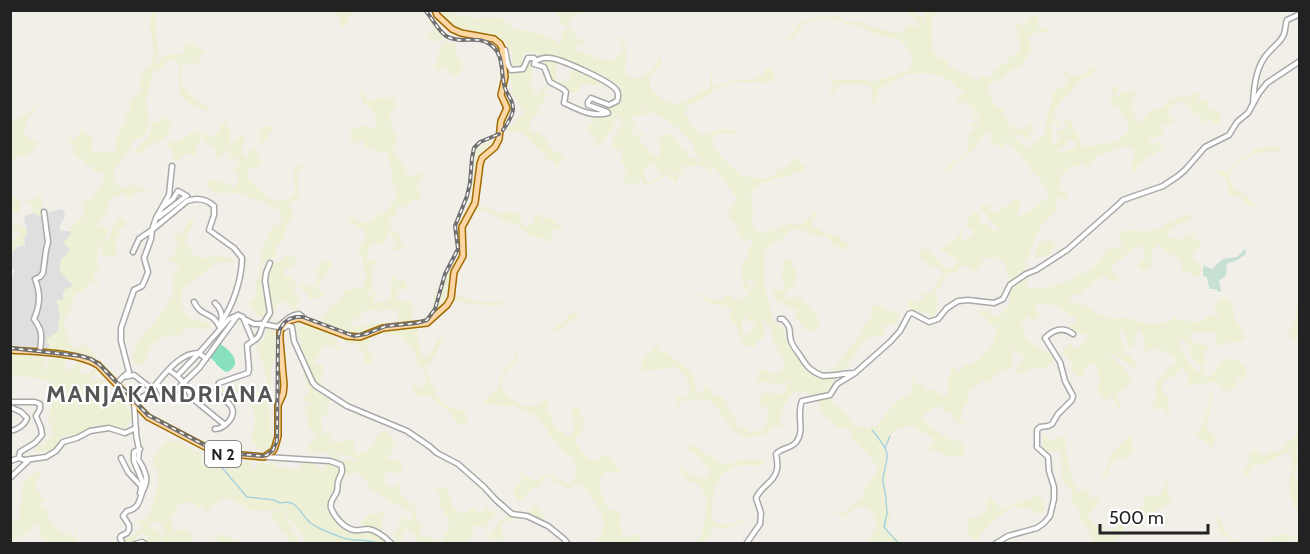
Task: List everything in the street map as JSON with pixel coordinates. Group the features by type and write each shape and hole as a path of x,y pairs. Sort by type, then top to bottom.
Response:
{"main road":[{"path":"280,332 283,325 291,319 299,318 347,336 360,337 383,328 427,323 447,305 451,298 454,272 463,256 462,227 475,203 480,164 482,158 495,147 499,140 501,121 507,108 501,95 505,77 500,44 494,39 461,33 452,29 437,15 435,10"},
{"name":"N 2","path":"10,350 89,359 98,365 148,417 213,451 264,457 273,451 277,443 278,405 284,385 280,332"}],"street":[{"path":"1252,107 1258,70 1264,58 1281,41 1287,20 1299,12"},
{"path":"502,48 505,50 511,70 523,69 528,58 534,58 534,64 544,68 550,82 564,90 566,93 564,103 572,108 603,115 608,113 588,105 589,100 591,98 609,105 617,100 618,95 614,88 582,69 549,57 535,61"},
{"path":"747,543 760,524 761,513 756,498 775,476 778,466 777,453 779,450 792,447 800,435 801,403 805,400 830,395 837,384 855,373 896,337 909,314 912,313 929,322 938,319 947,308 958,301 994,303 1003,299 1010,285 1067,250 1123,200 1163,186 1178,176 1205,147 1229,135 1237,122 1246,116 1259,93 1268,83 1299,62"},
{"path":"117,384 129,372 121,341 121,328 134,290 142,286 148,272 144,258 146,248 151,239 156,218 164,209 169,195 172,166"},
{"path":"133,252 139,239 171,215 177,203 178,190 190,200"},
{"path":"177,203 186,196"},
{"path":"164,209 190,200 206,200 214,206 214,215 208,229 234,248 242,258 241,276 231,306 221,323"},
{"path":"164,209 171,215"},
{"path":"39,353 41,329 34,319 40,294 35,279 43,273 48,242 44,212"},
{"path":"214,429 225,425 231,418 232,410 231,406 218,394 217,387 222,381 248,373 247,345 256,340 270,313 265,281 270,263"},
{"path":"194,302 200,311 216,319 220,329"},
{"path":"215,303 222,314 220,329"},
{"path":"177,376 232,317 238,315 254,324 278,327 288,318 299,314 305,320"},
{"path":"157,383 163,394 169,396 199,368 238,315"},
{"path":"243,317 253,341"},
{"path":"780,319 783,319 791,328 790,338 796,351 814,373 823,376 855,373"},
{"path":"280,332 283,332 285,326 292,327 294,341 312,383 316,386 347,406 407,431 437,453 458,464 512,514 527,516 548,526 568,543"},
{"path":"995,543 1008,536 1036,528 1050,516 1054,487 1048,457 1037,447 1037,430 1052,424 1073,396 1065,381 1060,362 1045,338 1060,329 1066,329 1073,334"},
{"path":"207,344 213,349"},
{"path":"130,510 136,508 146,486 145,472 138,459 140,449 134,402 149,393 168,370 193,352 200,353 206,359"},
{"path":"168,370 184,382 191,397 225,425"},
{"path":"123,377 134,375 152,388"},
{"path":"10,431 19,428 27,418 10,405 13,402 40,404 36,416 42,435 35,443 22,450 19,458"},
{"path":"10,460 46,457 56,451 63,442 90,431 109,428 125,433 136,428"},
{"path":"123,543 120,538 127,533 129,525 123,516 133,508 138,500 143,483 133,459 134,452 140,449"},
{"path":"264,457 330,461 340,465 342,475 330,505 336,517 346,527 375,531 392,543"},
{"path":"121,458 128,472 141,486 141,490"},
{"path":"10,478 29,460"},
{"path":"135,543 145,543"}],"shaded area":[{"path":"61,209 65,216 60,229 72,233 64,243 70,248 61,260 60,271 74,286 65,290 64,300 57,301 60,315 58,331 51,337 48,352 11,348 10,278 15,271 11,268 12,248 16,249 18,246 25,245 24,237 27,228 24,221 25,216"}],"green space":[{"path":"556,10 588,11 573,16 569,25 563,26"},
{"path":"153,11 157,11 155,26 159,54 155,62 159,62 167,55 183,53 185,44 189,43 206,53 201,56 198,64 184,64 182,84 191,96 207,106 208,111 194,106 179,95 178,62 171,59 162,68 154,71 147,96 146,104 150,121 145,135 134,140 127,154 113,171 119,187 123,188 133,184 151,192 135,193 128,199 123,193 114,198 111,197 106,214 96,226 109,230 105,239 101,239 102,243 109,238 119,217 126,221 125,229 120,229 116,238 117,256 101,256 102,244 97,254 100,269 94,272 99,286 90,281 86,289 75,294 64,324 71,345 75,348 86,344 98,360 81,355 48,352 47,339 58,331 60,315 57,300 64,300 65,289 74,286 60,272 61,260 70,249 63,242 72,234 69,231 72,226 83,217 83,202 92,199 105,174 93,171 92,167 85,165 82,158 76,157 68,137 74,140 80,129 94,138 91,149 95,153 116,151 115,142 125,123 125,115 131,109 132,98 140,90 141,75 152,64 154,47 151,42 152,33 149,25"},
{"path":"332,11 353,11 343,27 340,25 340,18"},
{"path":"437,11 450,11 459,17 477,19 501,18 513,28 541,34 560,45 564,29 569,27 577,38 585,43 584,46 579,44 575,49 588,55 593,54 594,59 612,61 622,51 619,39 621,37 626,43 625,64 628,76 637,79 643,76 651,70 660,57 662,62 650,77 650,87 664,100 677,104 696,96 701,91 710,89 710,76 714,69 712,77 715,86 737,80 755,79 768,68 771,69 775,78 770,82 763,84 758,81 738,82 713,90 708,96 691,104 685,113 694,129 703,135 722,129 735,130 733,134 717,133 713,137 713,145 723,159 742,176 766,179 773,176 777,170 786,167 795,157 796,161 800,158 800,163 805,165 802,173 797,172 784,178 778,177 764,182 751,192 752,224 758,233 771,231 788,223 803,224 813,213 820,211 812,220 812,225 849,244 843,250 834,246 826,235 822,237 803,230 791,229 779,242 775,241 765,250 765,288 774,322 782,327 786,339 788,342 790,340 812,375 823,378 830,374 859,337 865,323 870,319 873,305 890,312 896,310 899,312 898,321 884,328 883,336 867,339 848,365 834,376 828,396 856,426 870,428 879,424 899,399 910,394 914,380 911,374 913,372 917,383 923,384 925,390 934,390 942,396 946,395 949,389 947,380 951,368 954,367 959,372 963,366 978,360 993,344 997,328 990,324 979,311 987,310 998,317 1008,307 1012,285 1025,276 1030,289 1051,287 1068,281 1098,264 1101,258 1105,257 1104,253 1108,248 1123,246 1118,234 1122,231 1145,232 1162,227 1185,213 1193,217 1169,230 1167,235 1169,238 1178,240 1193,232 1195,233 1190,238 1201,241 1200,246 1195,250 1195,255 1190,255 1202,270 1199,278 1187,270 1185,273 1180,273 1183,264 1159,245 1153,249 1151,267 1141,270 1137,265 1144,259 1144,250 1139,246 1132,249 1114,265 1112,272 1119,276 1116,282 1102,276 1083,290 1083,294 1070,295 1070,301 1092,308 1095,314 1112,319 1126,317 1142,323 1163,323 1171,321 1175,316 1179,320 1198,322 1209,315 1215,315 1217,318 1214,307 1220,299 1229,299 1235,313 1233,316 1246,338 1244,341 1220,346 1216,342 1214,333 1194,332 1190,334 1193,342 1210,346 1204,351 1206,360 1203,366 1200,366 1191,357 1192,345 1188,345 1181,338 1178,339 1184,356 1199,373 1204,367 1204,373 1211,376 1224,359 1236,359 1239,360 1239,364 1246,364 1245,379 1243,381 1235,375 1238,384 1227,392 1220,388 1217,381 1188,386 1188,375 1182,367 1162,384 1161,392 1169,397 1167,403 1170,413 1167,414 1162,408 1151,410 1150,407 1156,399 1155,382 1177,360 1158,349 1157,345 1154,350 1143,351 1145,343 1140,330 1134,339 1137,343 1128,349 1125,335 1121,330 1119,336 1125,348 1123,355 1130,355 1138,365 1135,368 1106,350 1132,379 1128,387 1118,391 1117,398 1121,408 1119,410 1111,396 1105,400 1097,391 1099,374 1095,364 1091,362 1085,368 1082,376 1078,377 1071,371 1071,363 1066,355 1061,354 1063,349 1068,347 1068,343 1071,343 1073,348 1083,345 1088,336 1069,327 1075,323 1076,319 1056,305 1034,305 1039,314 1038,317 1033,321 1028,315 1020,326 1024,329 1025,338 1054,356 1053,361 1046,369 1033,367 1028,372 1018,374 1016,373 1017,368 1024,357 1014,349 1012,359 1014,364 1011,368 994,375 989,383 982,381 969,390 967,393 970,401 964,404 962,416 959,419 964,423 963,425 955,422 951,413 945,412 942,407 935,407 923,415 922,418 933,429 949,439 965,443 961,459 952,454 949,457 935,450 930,453 933,438 913,426 894,431 886,448 887,477 884,483 891,516 886,529 902,543 868,543 877,525 870,509 855,508 845,518 842,514 836,515 835,513 847,511 863,497 864,489 878,471 866,452 855,441 852,441 850,437 853,433 845,427 837,428 824,416 818,404 822,398 805,392 793,392 781,413 783,429 773,426 762,435 746,438 732,430 715,405 707,399 704,401 686,400 676,407 675,397 687,398 690,390 686,376 678,368 642,372 643,355 650,354 655,346 659,346 661,348 658,352 665,352 693,373 697,393 701,394 703,388 707,386 714,395 724,398 737,426 751,433 763,431 768,417 769,410 760,405 762,394 768,392 780,395 785,391 788,381 776,386 772,383 757,383 759,370 777,373 785,368 772,339 772,332 765,321 762,321 766,334 753,347 748,347 739,342 742,338 737,326 731,322 729,315 732,313 729,308 724,305 711,304 688,289 711,299 722,299 729,294 734,300 738,297 744,300 753,285 754,280 746,280 750,283 748,290 745,290 741,280 741,265 748,258 748,251 752,245 751,239 749,238 745,243 737,227 727,218 737,199 714,167 708,164 712,173 697,164 681,167 683,173 675,173 679,177 676,183 667,175 668,171 664,177 652,184 648,184 644,184 641,179 635,186 624,182 623,175 629,173 625,170 625,165 621,163 623,153 612,147 612,141 621,124 630,122 622,122 617,115 589,103 591,101 609,106 615,103 619,93 584,68 537,53 525,54 522,60 523,66 516,68 512,63 513,54 503,41 495,37 460,31 452,28","holes":["642,107 669,121 678,129 693,145 694,152 703,162 692,156 688,157 687,151 680,147 669,133 663,134 657,141 661,147 659,156 652,156 639,142 644,132 636,136 632,134 635,122 631,121 633,116 651,116","653,162 661,177 648,184 643,170","745,316 747,318 745,321 755,320 757,322 753,326 753,331 743,337 741,323"]},
{"path":"902,11 916,12 917,16 920,14 925,25 924,17 927,11 939,11 931,19 933,51 938,58 948,61 949,66 966,73 977,81 980,77 991,77 1001,65 1008,63 1009,55 1013,57 1019,51 1020,39 1016,23 1026,27 1026,22 1033,13 1038,17 1039,28 1049,27 1048,32 1031,35 1029,39 1031,50 1021,67 1012,69 1002,79 989,84 988,87 997,109 1001,107 1004,110 1003,114 1010,130 1014,128 1011,122 1021,132 1028,123 1031,125 1034,133 1029,133 1031,143 1027,138 1019,135 1015,134 1013,137 1031,149 1034,142 1045,134 1046,118 1053,93 1060,86 1063,88 1066,86 1068,81 1063,71 1066,70 1071,76 1074,74 1075,76 1086,73 1091,67 1096,69 1076,83 1075,89 1064,97 1054,112 1056,120 1060,122 1057,127 1055,120 1049,125 1053,129 1051,132 1053,145 1060,137 1057,130 1067,130 1066,123 1063,121 1065,120 1072,122 1073,130 1077,133 1083,147 1109,143 1127,133 1128,122 1119,113 1118,107 1113,107 1110,102 1113,87 1119,87 1116,94 1118,97 1121,92 1137,91 1128,109 1133,103 1132,110 1138,122 1142,121 1150,110 1164,108 1167,101 1180,96 1184,97 1181,101 1172,104 1169,109 1170,117 1175,121 1168,126 1158,124 1164,134 1160,138 1157,136 1148,139 1155,145 1159,142 1164,149 1153,155 1150,154 1137,166 1137,171 1132,171 1131,167 1135,151 1129,147 1121,147 1096,157 1092,165 1088,167 1082,165 1083,161 1077,166 1070,166 1066,173 1063,172 1058,191 1066,191 1068,198 1065,202 1062,196 1059,197 1056,201 1057,210 1041,226 1027,261 1023,263 1027,265 1024,268 1025,273 1011,284 1004,263 997,255 994,259 982,259 983,264 976,272 966,266 960,266 956,273 946,275 935,292 938,298 937,312 930,319 931,312 912,312 908,306 910,299 917,301 917,304 920,300 923,301 925,298 921,293 930,293 943,273 937,266 932,268 920,259 921,250 929,249 945,269 953,267 959,261 940,249 955,240 960,233 959,228 962,231 961,238 966,240 972,237 974,231 967,226 967,219 974,212 979,216 980,223 988,224 994,231 999,230 988,220 987,213 981,211 980,205 989,205 990,210 995,214 1017,199 1021,206 1017,215 1019,216 1034,209 1048,198 1049,194 1039,177 1030,171 1030,166 1018,151 1001,141 1005,145 1004,148 992,144 991,132 985,132 972,152 964,159 958,160 948,172 946,171 948,166 968,152 969,133 971,133 977,126 979,128 981,124 977,123 975,128 970,126 976,120 973,120 975,115 969,110 974,111 979,120 979,114 968,102 970,106 963,101 955,103 957,96 961,97 965,92 960,91 954,83 938,75 908,74 878,89 875,104 872,102 871,87 866,85 840,85 836,87 835,93 828,96 833,89 830,75 836,80 873,82 909,70 912,63 910,53 901,41 881,36 856,25 845,25 841,21 821,18 803,24 796,36 786,40 799,22 823,15 829,18 840,16 846,22 860,21 891,32 905,33 904,28 913,24 916,28 920,27 911,15","holes":["1069,139 1077,142 1075,148 1053,154 1066,145"]},
{"path":"430,21 443,35 441,42 436,43 435,40 427,38 427,30 432,34 435,32 429,24"},
{"path":"445,41 456,43 456,54 463,65 456,77 453,77 443,66 439,71 434,69 440,48"},
{"path":"543,59 552,59 557,62 555,81 557,82 569,81 569,73 576,68 610,87 597,84 580,85 576,93 569,94 571,98 569,104 566,103 567,89 553,83 540,66"},
{"path":"527,65 532,65 533,74 530,84 535,96 539,94 544,85 549,88 542,91 548,94 545,97 542,96 545,100 538,110 541,114 537,114 531,120 529,130 532,133 538,132 548,140 552,150 563,156 565,162 561,160 557,167 555,162 547,160 542,151 535,147 522,132 512,133 505,130 524,113 510,92 513,86 510,72 511,70 523,70"},
{"path":"359,91 366,91 365,98 372,101 382,97 388,100 391,95 393,96 396,102 395,107 389,114 398,139 392,150 410,177 420,172 425,175 417,185 417,189 422,194 419,200 413,200 404,207 397,207 396,216 389,219 393,232 399,233 401,241 406,246 398,251 392,249 397,242 388,232 386,240 380,246 376,242 371,244 366,257 367,260 376,262 372,267 371,291 367,293 367,296 376,291 373,302 387,300 392,296 390,293 392,277 396,274 396,282 404,280 407,286 405,289 398,290 397,299 410,301 414,307 412,316 416,322 400,323 396,310 384,309 378,312 371,309 362,312 362,316 349,323 360,327 370,323 389,323 357,335 325,324 318,317 324,315 329,307 338,303 345,291 354,288 361,289 367,274 363,269 363,256 358,255 364,243 365,232 349,218 352,216 360,222 369,223 378,215 386,212 398,194 392,183 393,173 387,153 377,152 372,148 367,149 362,141 353,144 351,142 352,128 361,125 376,127 372,109 361,101 362,96"},
{"path":"1204,91 1198,99 1199,101 1208,99 1207,106 1211,110 1220,112 1222,119 1219,123 1214,123 1209,119 1206,123 1202,122 1201,116 1192,112 1191,108 1182,101 1193,93"},
{"path":"39,104 28,117 23,133 39,144 29,155 24,157 19,155 11,162 11,123"},
{"path":"609,114 617,117 613,128 603,142 594,147 596,140 589,133 591,131 587,129 587,126 593,124 594,116"},
{"path":"164,116 171,125 169,133 164,139 150,145 138,155 135,150 147,139 152,123"},
{"path":"227,119 230,143 224,154 219,156 218,161 215,157 216,149 207,144 202,135 206,133 211,138 215,136"},
{"path":"269,125 273,128 260,145 261,136 258,131"},
{"path":"198,131 201,141 195,155 185,154 175,162 173,150 168,146 169,141 179,141 192,132"},
{"path":"243,134 246,136 241,150 244,158 249,156 249,151 256,148 257,155 263,163 255,168 249,168 247,177 261,192 274,201 293,197 295,185 293,167 300,164 305,165 297,174 299,181 297,189 300,195 289,205 294,212 286,226 283,240 276,247 276,256 265,261 262,266 266,305 270,314 264,320 250,306 250,302 257,297 257,287 254,283 260,275 260,254 272,227 278,225 282,220 279,210 242,194 217,193 206,185 210,180 220,181 234,187 237,185 239,177 233,169 235,166 241,167 237,158 229,157 231,153 227,151 231,144"},
{"path":"494,139 480,153 473,204 467,213 460,244 457,229 469,204 475,152 481,145"},
{"path":"1281,147 1280,151 1283,154 1274,151 1253,154 1242,159 1230,172 1229,179 1234,188 1248,197 1254,207 1228,194 1225,177 1217,172 1219,170 1227,173 1238,159 1255,149"},
{"path":"40,194 43,213 40,216 36,212 31,213 32,206 26,200"},
{"path":"14,196 22,203 18,214 11,213 11,198"},
{"path":"476,202 480,206 502,214 510,211 520,214 522,216 519,222 526,226 534,224 534,217 544,214 540,222 548,217 564,227 551,230 553,239 548,242 529,235 518,225 488,212 473,213"},
{"path":"191,219 195,219 186,242 195,256 207,259 221,255 234,260 234,263 215,264 183,289 181,298 183,310 191,319 211,325 208,329 186,328 179,336 165,336 152,344 144,364 139,365 134,362 132,356 138,341 165,309 174,291 173,275 179,270 175,262 170,262 168,259 174,256 178,245 174,235 181,234"},
{"path":"20,222 19,225 27,228 24,237 25,245 12,250 11,257 11,241 20,235 12,230 11,223"},
{"path":"1047,238 1053,241 1056,247 1051,250 1051,255 1036,259 1035,252 1039,242 1045,242"},
{"path":"1244,250 1246,254 1228,263 1225,276 1219,280 1221,291 1210,289 1207,277 1203,276 1204,266 1212,269 1223,259 1237,257"},
{"path":"288,253 297,259 295,267 285,268 283,271 287,278 293,276 292,280 298,285 293,290 299,295 299,302 294,303 299,312 291,310 291,306 281,301 278,302 276,310 271,310 267,293 266,280 270,265 282,260"},
{"path":"788,258 793,262 791,265 797,273 793,288 786,290 786,298 800,296 804,304 809,304 820,321 818,324 820,326 813,332 807,331 795,318 797,309 789,309 781,300 778,304 774,297 773,290 782,291 784,289 784,282 781,281 784,261"},
{"path":"323,259 329,260 333,265 317,289 325,296 310,299 299,288 302,283 312,287 316,284 318,275 315,272"},
{"path":"459,259 454,266 449,299 437,314 424,322 433,309 433,295 440,289 452,264"},
{"path":"454,293 480,302 503,301 499,306 467,304 453,299"},
{"path":"1299,299 1299,333 1294,341 1288,333 1293,326"},
{"path":"571,314 579,314 578,317 566,324 564,328 557,332 552,330 562,324"},
{"path":"298,319 334,333 331,336 337,340 336,345 342,349 327,345 322,347 314,363 316,365 321,363 325,375 321,377 317,386 299,349 302,341 294,326 296,323 304,327 305,325"},
{"path":"268,326 276,328 277,348 275,362 271,365 269,404 270,427 275,442 272,448 264,453 250,439 254,427 253,409 243,396 230,391 222,396 220,389 222,384 224,389 229,386 235,388 244,382 248,388 265,390 267,378 256,348 265,337"},
{"path":"414,327 419,330 417,336 422,356 429,356 436,340 443,338 428,366 424,364 424,366 431,384 437,391 433,390 438,398 447,406 465,411 468,425 463,426 457,423 447,409 429,395 422,397 412,392 415,384 420,388 425,386 426,378 417,363 414,351 401,336 381,334 371,338 367,347 374,357 369,359 372,363 370,365 364,362 364,352 359,350 359,345 342,340 344,337 359,340 387,329"},
{"path":"219,343 234,357 235,365 227,372 209,356"},
{"path":"10,352 41,356 45,359 43,369 45,371 50,357 68,358 65,368 68,370 74,368 79,360 83,365 78,371 83,374 89,373 97,366 100,370 90,379 93,382 97,378 102,382 107,376 102,385 104,386 109,379 112,381 104,392 109,395 116,392 133,416 125,429 114,425 95,425 76,437 67,439 66,436 61,439 57,448 34,452 36,447 45,444 53,433 48,419 53,398 53,385 48,381 11,374"},
{"path":"517,352 517,363 502,378 506,395 522,406 537,406 544,400 549,402 546,410 556,429 569,436 575,424 571,413 573,407 575,405 580,409 580,414 584,419 584,430 579,433 575,441 590,460 595,461 604,455 611,457 620,471 610,473 605,471 599,481 602,496 610,510 622,512 619,522 621,538 639,534 641,537 639,541 611,544 607,541 593,540 601,536 603,521 595,500 592,500 582,485 576,485 569,490 546,477 541,482 542,486 532,488 520,501 514,496 514,489 524,479 521,473 536,481 549,475 571,485 577,475 573,458 565,453 535,415 514,406 492,405 484,402 498,389 502,373 513,362"},
{"path":"304,369 318,390 334,399 326,405 330,414 321,416 321,433 329,433 331,441 339,443 354,439 357,455 372,447 378,434 382,431 386,431 395,441 391,448 393,453 386,457 391,461 398,460 403,468 399,475 393,471 386,472 383,482 392,488 398,484 403,487 400,493 410,501 409,512 368,488 367,481 357,472 345,474 347,466 340,463 349,459 357,463 356,458 339,453 340,458 336,461 329,454 322,452 317,454 305,449 317,436 308,428 306,406 313,404 305,403 303,398 309,392"},
{"path":"1209,389 1213,399 1206,425 1215,436 1212,448 1195,435 1202,425 1209,406 1210,397 1207,391"},
{"path":"1299,419 1299,443 1296,451 1299,464 1294,475 1299,484 1298,510 1293,507 1294,503 1290,496 1289,481 1292,460 1289,452 1265,464 1254,465 1249,477 1243,470 1249,463 1249,454 1253,451 1261,452 1264,456 1283,450 1285,442 1293,439 1297,433"},
{"path":"1042,433 1051,441 1066,434 1070,472 1077,490 1080,492 1086,489 1090,493 1090,498 1100,496 1091,513 1087,515 1096,527 1101,526 1109,532 1112,531 1119,518 1125,519 1132,508 1145,506 1144,496 1155,497 1161,494 1169,478 1167,490 1173,501 1149,515 1130,517 1114,543 1094,543 1080,519 1081,511 1072,502 1072,491 1061,477 1063,462 1060,451 1052,450 1046,454 1042,446 1044,437"},
{"path":"1131,433 1132,453 1124,459 1117,459 1113,462 1101,481 1113,452"},
{"path":"183,440 183,445 200,453 202,457 200,465 213,467 217,465 222,467 225,473 228,465 237,462 245,463 249,459 253,459 251,467 254,470 261,461 267,465 274,462 275,467 291,469 299,469 303,461 317,461 317,467 320,469 327,462 338,464 342,472 336,482 335,493 330,500 341,528 353,534 369,530 381,535 389,543 306,543 299,530 282,510 277,508 271,511 252,510 231,499 223,499 204,512 202,505 199,509 194,502 179,504 170,520 174,532 183,529 191,532 192,538 188,543 165,543 163,528 157,522 150,524 149,527 158,531 162,536 161,543 148,543 148,536 142,533 131,543 124,544 126,538 143,527 139,520 146,518 150,512 159,482 153,458 165,442"},
{"path":"693,444 723,464 743,459 759,459 764,462 759,466 734,467 721,475 715,488 712,505 714,521 718,524 727,524 749,521 726,528 713,527 710,529 712,536 702,543 695,543 702,536 707,499 700,486 685,482 686,477 677,468 680,467 703,479 710,473 699,457 687,450"},
{"path":"41,471 36,480 36,488 45,501 39,502 39,506 46,508 52,524 61,533 69,534 73,538 78,528 75,543 44,543 48,540 40,536 39,525 34,523 30,531 11,541 11,515 16,521 19,519 18,508 21,503 23,483 34,472"},
{"path":"440,487 448,489 451,506 460,513 466,513 472,508 478,512 483,511 487,507 483,500 488,505 489,512 497,510 492,520 486,524 489,534 485,528 477,525 472,528 474,536 465,542 442,543 443,535 449,526 448,518 440,506 440,496 435,489"},
{"path":"1036,495 1045,500 1043,505 1045,510 1042,514 1027,508 1014,507 991,523 977,540 969,536 968,522 970,518 986,512 987,498 991,498 1000,508 1003,508"},
{"path":"413,502 416,518 424,524 420,532 422,537 429,537 436,543 414,543 417,540 415,535 406,529 400,542 397,542 392,535 396,532 398,525 403,523 397,522 401,517 412,522"},
{"path":"535,503 538,504 537,508 542,510 544,517 541,522 527,515"},
{"path":"276,510 283,512 292,528 290,531 294,532 299,540 295,543 289,543 287,534 278,528 279,524 272,519 272,514"},
{"path":"1212,511 1223,523 1224,531 1239,543 1234,543 1219,533 1218,523"},
{"path":"381,512 386,516 381,519 384,535 362,528 364,524 361,522 366,516"},
{"path":"511,515 522,516 501,525 504,537 502,542 497,539 492,540 489,537 502,518"},
{"path":"1281,534 1299,537 1299,540 1290,539 1280,542 1272,539 1268,543 1263,543 1267,538"},
{"path":"214,535 222,535 245,543 221,543 213,538"}],"waterway":[{"path":"872,430 883,444 887,454 883,481 887,513 884,527 899,544"},
{"path":"885,448 890,436"},
{"path":"218,463 247,497 291,503 312,524 335,535 379,544"}],"railway":[{"path":"425,10 440,31 451,39 480,40 495,49 500,59 505,88 513,106 511,117 503,130"},
{"path":"10,348 91,359 100,365 148,415 212,449 226,453 267,455 273,450 277,441 278,337 284,323 289,319 303,317 354,336 386,326 427,320 435,309 445,274 458,249 455,226 467,196 474,148 480,142 499,134"}],"district":[{"name":"MANJAKANDRIANA","path":"160,394"}]}
